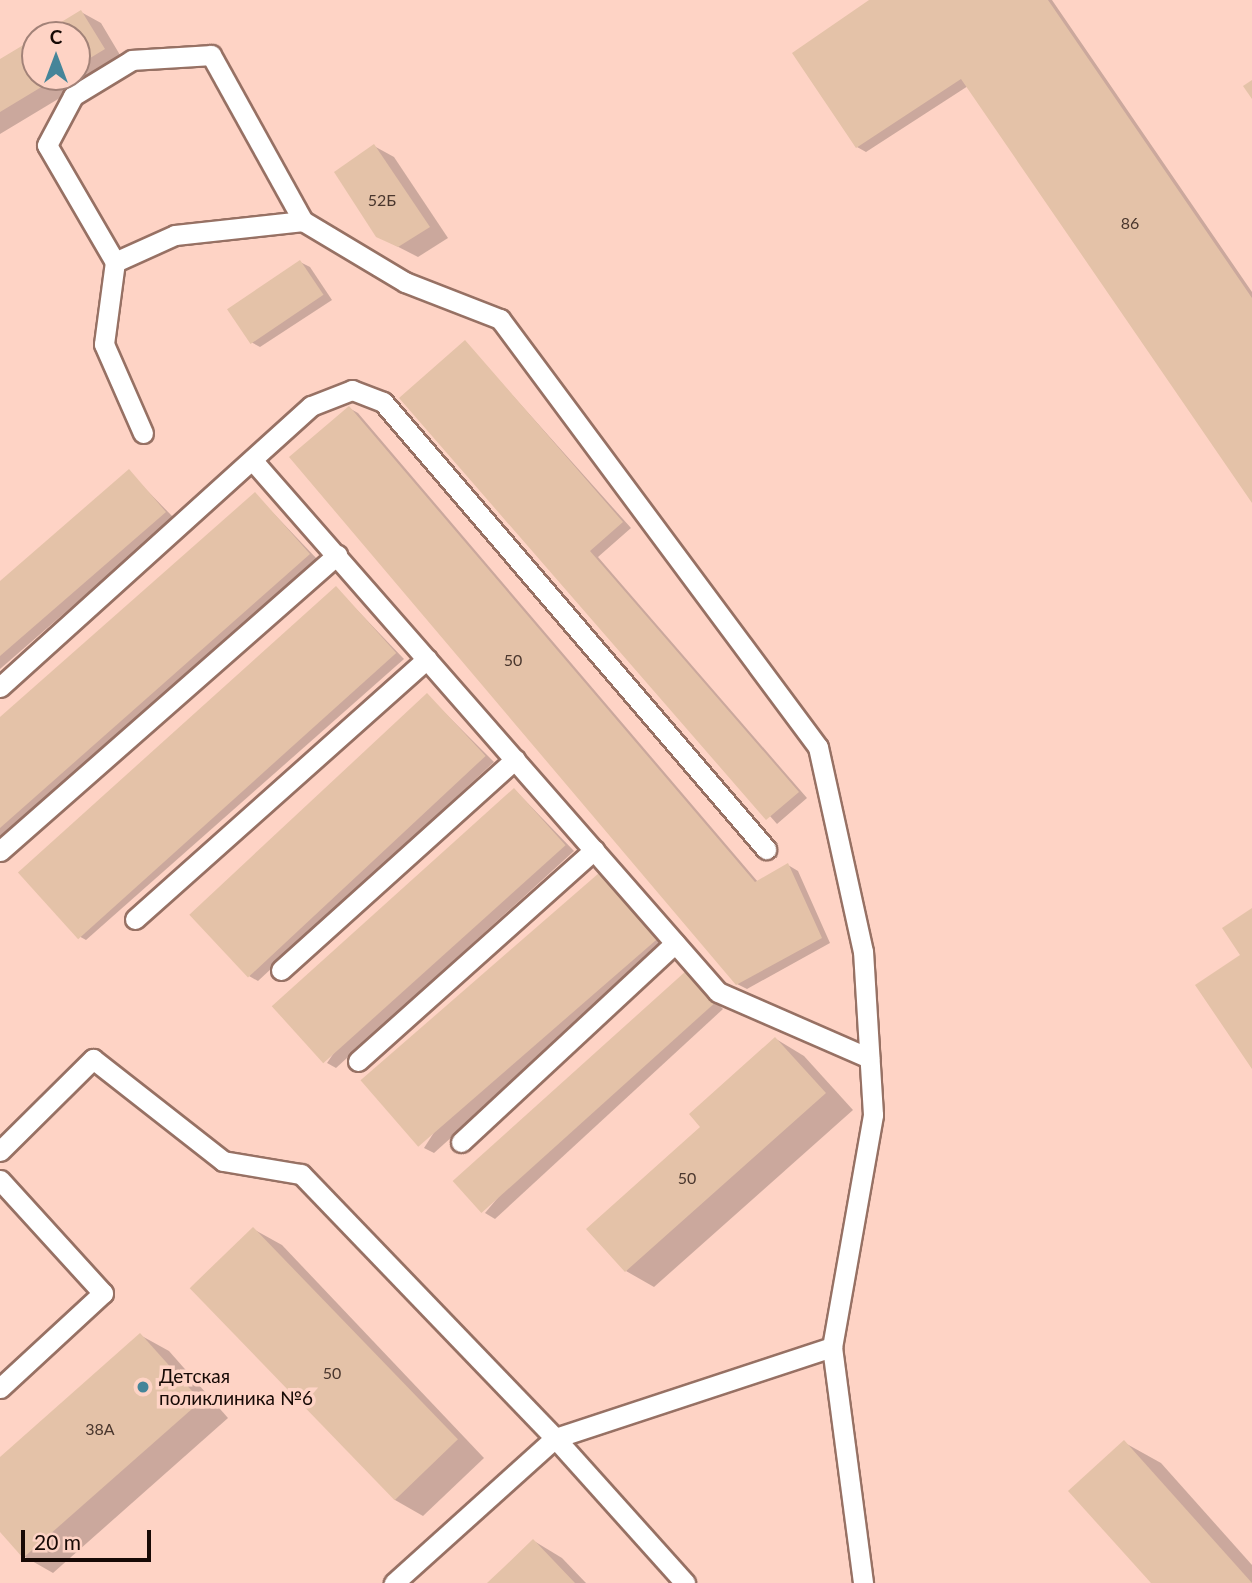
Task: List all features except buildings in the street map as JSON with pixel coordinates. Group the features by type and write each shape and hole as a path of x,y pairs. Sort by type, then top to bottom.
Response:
{"lane":[{"path":"143,433 104,344 115,262 47,145 73,96 132,60 211,55 303,221 405,282 500,319 818,747 863,951 873,1115 832,1347 863,1583"},
{"path":"115,262 175,235 303,221"},
{"path":"0,688 254,461 311,406 352,390 383,402 766,849"},
{"path":"254,461 718,992 869,1058"},
{"path":"0,851 337,555"},
{"path":"135,919 427,659"},
{"path":"281,970 515,759"},
{"path":"358,1061 594,850"},
{"path":"461,1142 675,943"},
{"path":"0,1151 93,1059 223,1161 301,1174 555,1438 685,1583"},
{"path":"0,1180 103,1293 0,1388"},
{"path":"394,1583 555,1438 832,1347"}],"place":[{"name":"Детская поликлиника №6","path":"143,1387"}]}
